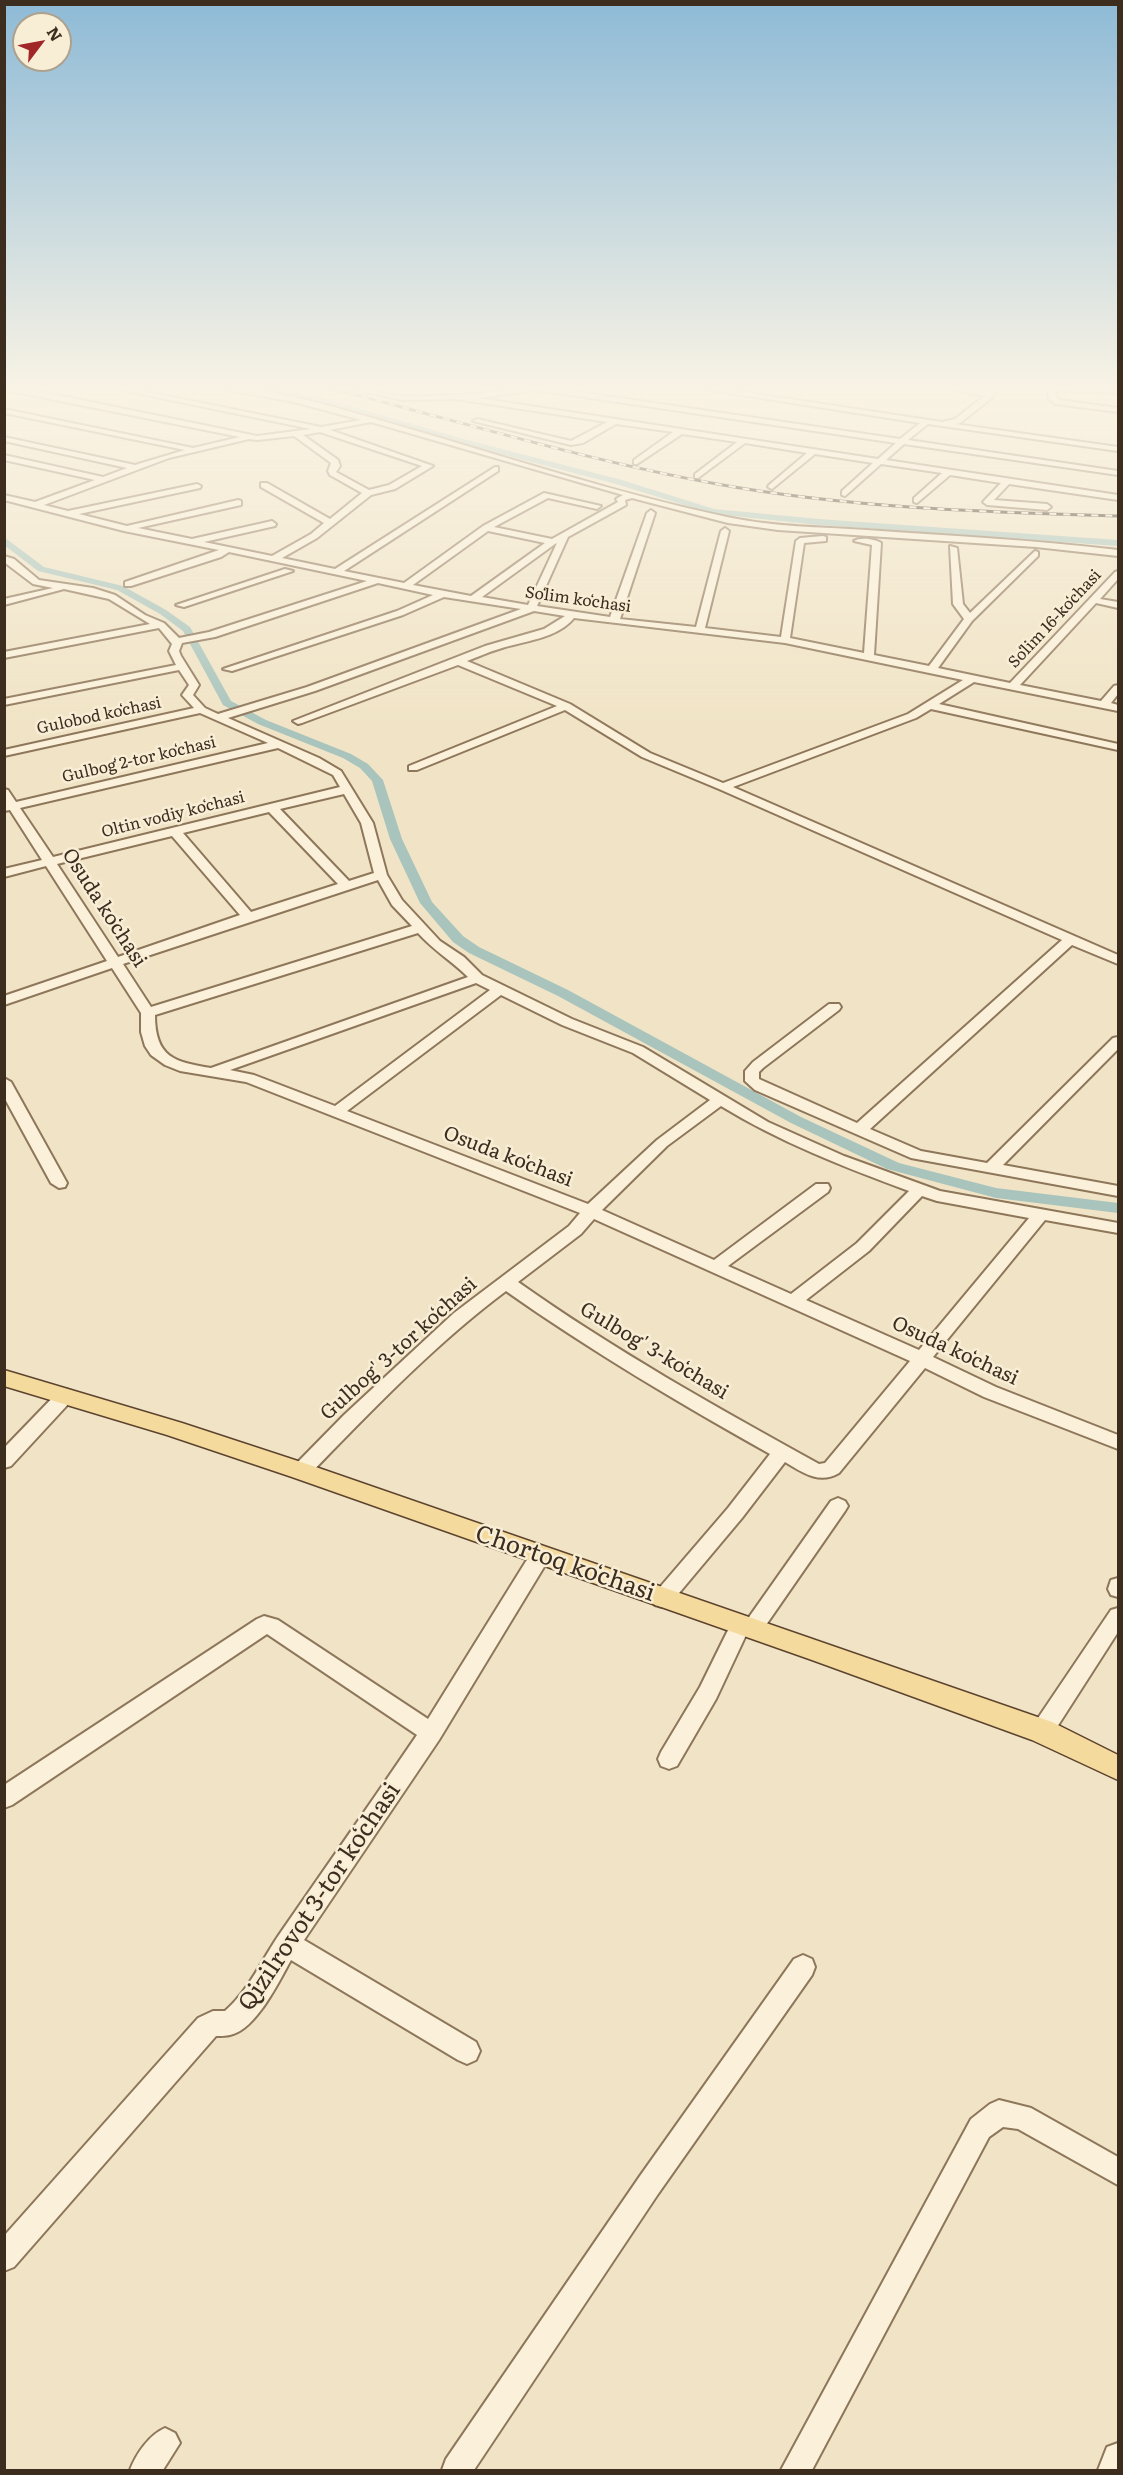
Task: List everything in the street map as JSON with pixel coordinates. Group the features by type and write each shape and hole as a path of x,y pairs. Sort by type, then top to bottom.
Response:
{"main road":[{"name":"Chortoq koʻchasi","path":"4,1378 301,1471 1042,1731 1119,1768"}],"street":[{"name":"Soʻlim koʻchasi","path":"22,502 188,542 222,553 273,559 443,594 531,609 614,621 784,640 1119,708"},
{"path":"36,505 46,502"},
{"path":"66,514 124,502"},
{"path":"293,502 330,523"},
{"path":"273,559 314,536 357,502"},
{"path":"336,573 445,502"},
{"path":"406,586 486,528 535,502"},
{"path":"577,502 597,506"},
{"path":"472,599 552,542 564,538 621,502"},
{"path":"655,502 711,517 778,527 1002,541 1119,553"},
{"path":"987,502 1047,507"},
{"path":"124,528 238,503"},
{"path":"614,621 651,513"},
{"path":"188,542 272,524"},
{"path":"486,528 552,542"},
{"path":"700,630 725,531"},
{"path":"218,717 311,688 531,609 564,538"},
{"path":"784,640 800,540 808,538 877,543 869,656"},
{"path":"953,548 958,604 969,620"},
{"path":"128,584 222,553 288,571"},
{"path":"932,669 969,620 1035,554"},
{"path":"7,557 36,582 106,595 142,617 161,625 178,641"},
{"path":"182,605 302,565"},
{"name":"Soʻlim 16-koʻchasi","path":"1013,686 1119,574"},
{"path":"178,641 211,635 377,581"},
{"path":"4,602 67,586"},
{"path":"228,669 400,613 443,594"},
{"path":"1094,600 1119,605"},
{"path":"298,721 490,648 539,634 568,621 571,615"},
{"path":"4,656 161,625"},
{"path":"178,641 174,651 180,667 194,685 187,695 201,710 329,767 343,779 367,823 381,875 397,902 435,944 459,960 477,978 590,1033 638,1050 763,1125 838,1159 937,1196 1119,1228"},
{"path":"458,661 566,706 646,755 685,773 723,787 1119,960"},
{"path":"4,702 180,667"},
{"path":"723,787 912,716 973,678"},
{"path":"1104,705 1119,688"},
{"path":"929,705 1119,747"},
{"path":"413,768 566,706"},
{"name":"Gulobod koʻchasi","path":"4,753 201,710"},
{"name":"Gulbogʻ 2-tor koʻchasi","path":"9,807 280,744"},
{"name":"Oltin vodiy koʻchasi","path":"4,873 348,789"},
{"name":"Osuda koʻchasi","path":"4,792 9,807 50,862 148,1013 147,1037 153,1050 161,1057 180,1067 249,1078 590,1211 920,1358 999,1396 1119,1442"},
{"path":"272,808 347,886"},
{"path":"175,831 248,917"},
{"path":"4,1001 248,917 381,875"},
{"path":"148,1013 420,928"},
{"path":"858,1131 1071,939"},
{"path":"213,1072 477,978"},
{"path":"335,1113 499,990"},
{"path":"834,1007 758,1065 751,1077 752,1081 760,1087 858,1131 917,1155 1119,1191"},
{"path":"991,1168 1119,1041"},
{"path":"4,1082 60,1183"},
{"name":"Gulbog' 3-tor koʻchasi","path":"301,1471 351,1420 460,1317 575,1230 590,1211 690,1118 720,1100"},
{"path":"715,1267 822,1188"},
{"path":"793,1301 863,1246 920,1189"},
{"name":"Gulbog' 3-koʻchasi","path":"506,1282 571,1328 671,1390 816,1471 829,1470 1041,1214"},
{"path":"4,1461 65,1396"},
{"path":"662,1599 735,1513 782,1452"},
{"path":"669,1759 746,1628 838,1506"},
{"name":"Qizilrovot 3-tor koʻchasi","path":"4,2257 207,2027 213,2023 230,2023 241,2016 264,1984 287,1944 431,1733 540,1556"},
{"path":"1042,1731 1119,1616"},
{"path":"4,1798 264,1625 271,1626 431,1733"},
{"path":"287,1944 467,2051"},
{"path":"457,2470 649,2185 803,1967"},
{"path":"796,2470 980,2128 999,2113 1022,2117 1119,2172"},
{"path":"145,2470 165,2444"},
{"path":"1113,2470 1119,2458"}],"waterway":[{"path":"682,502 713,511 819,522 1118,543"},
{"path":"4,540 41,569 120,588 163,612 187,629 227,703 262,722 347,756 364,766 377,780 396,839 426,903 458,939 474,950 563,993 796,1120 893,1166 996,1193 1118,1208"}],"railway":[{"path":"842,502 917,508 1118,516"}]}
